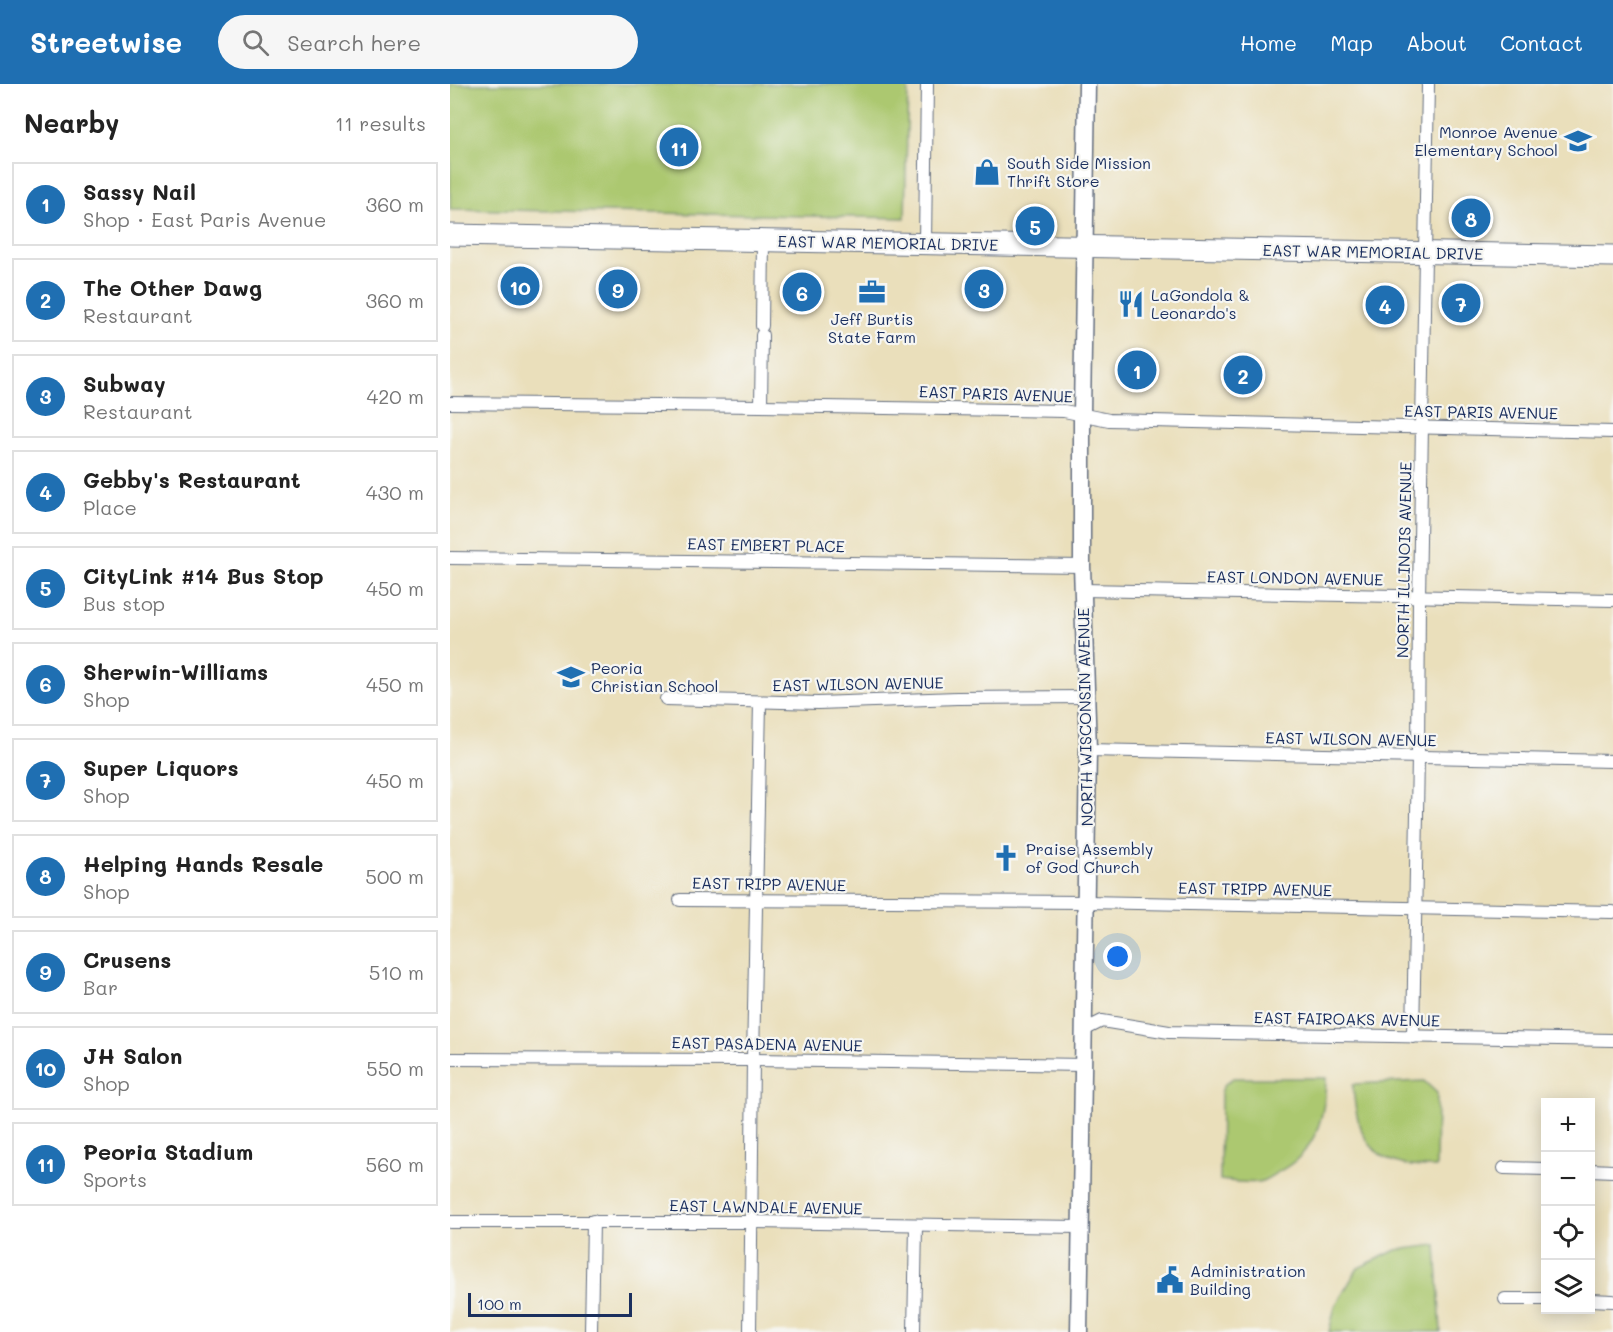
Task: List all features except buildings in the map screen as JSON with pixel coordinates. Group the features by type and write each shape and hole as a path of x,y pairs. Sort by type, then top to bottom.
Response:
{"highway":[{"name":"EAST WAR MEMORIAL DRIVE","path":"450,235 1613,256"}],"street":[{"path":"924,243 927,84"},
{"name":"NORTH WISCONSIN AVENUE","path":"1079,1332 1088,750 1082,566 1082,330 1087,84"},
{"name":"NORTH ILLINOIS AVENUE","path":"1413,1037 1428,84"},
{"path":"761,406 763,240"},
{"name":"EAST PARIS AVENUE","path":"450,403 1064,411 1109,420 1613,432"},
{"name":"EAST EMBERT PLACE","path":"450,558 1082,566"},
{"name":"EAST LONDON AVENUE","path":"1083,590 1613,600"},
{"name":"EAST WILSON AVENUE","path":"666,699 853,702 1087,697"},
{"path":"750,1332 760,702"},
{"name":"EAST WILSON AVENUE","path":"1088,750 1613,761"},
{"name":"EAST TRIPP AVENUE","path":"680,900 1086,902 1613,912"},
{"name":"EAST FAIROAKS AVENUE","path":"1084,1030 1102,1021 1169,1032 1613,1040"},
{"name":"EAST PASADENA AVENUE","path":"450,1059 753,1060 1084,1065"},
{"path":"1504,1168 1541,1169"},
{"path":"1595,1170 1613,1171"},
{"path":"591,1332 593,1221"},
{"name":"EAST LAWNDALE AVENUE","path":"450,1222 752,1222 1081,1227"},
{"path":"914,1332 916,1226"},
{"path":"1505,1299 1541,1299"},
{"path":"1595,1300 1613,1301"}],"green space":[{"path":"450,84 908,84 905,218 450,209"},
{"path":"1233,1078 1326,1078 1320,1120 1310,1144 1291,1164 1262,1181 1246,1183 1220,1180 1221,1092 1225,1084"},
{"path":"1424,1081 1437,1093 1436,1167 1412,1166 1396,1162 1373,1148 1360,1126 1354,1099 1353,1084"},
{"path":"1436,1245 1441,1332 1329,1332 1335,1306 1358,1268 1396,1250"}],"place":[{"name":"Monroe Avenue Elementary School","path":"1578,141"},
{"name":"Peoria Stadium","path":"679,147"},
{"name":"South Side Mission Thrift Store","path":"987,172"},
{"name":"Helping Hands Resale","path":"1471,218"},
{"name":"CityLink #14 Bus Stop","path":"1035,226"},
{"name":"JH Salon","path":"520,286"},
{"name":"Crusens","path":"618,289"},
{"name":"Subway","path":"984,289"},
{"name":"Sherwin-Williams","path":"802,292"},
{"name":"Jeff Burtis State Farm","path":"872,292"},
{"name":"Super Liquors","path":"1461,303"},
{"name":"LaGondola & Leonardo's","path":"1131,304"},
{"name":"Gebby's Restaurant","path":"1385,305"},
{"name":"Sassy Nail","path":"1137,370"},
{"name":"The Other Dawg","path":"1243,375"},
{"name":"Peoria Christian School","path":"571,677"},
{"name":"Praise Assembly of God Church","path":"1006,858"},
{"name":"Administration Building","path":"1170,1280"}]}
